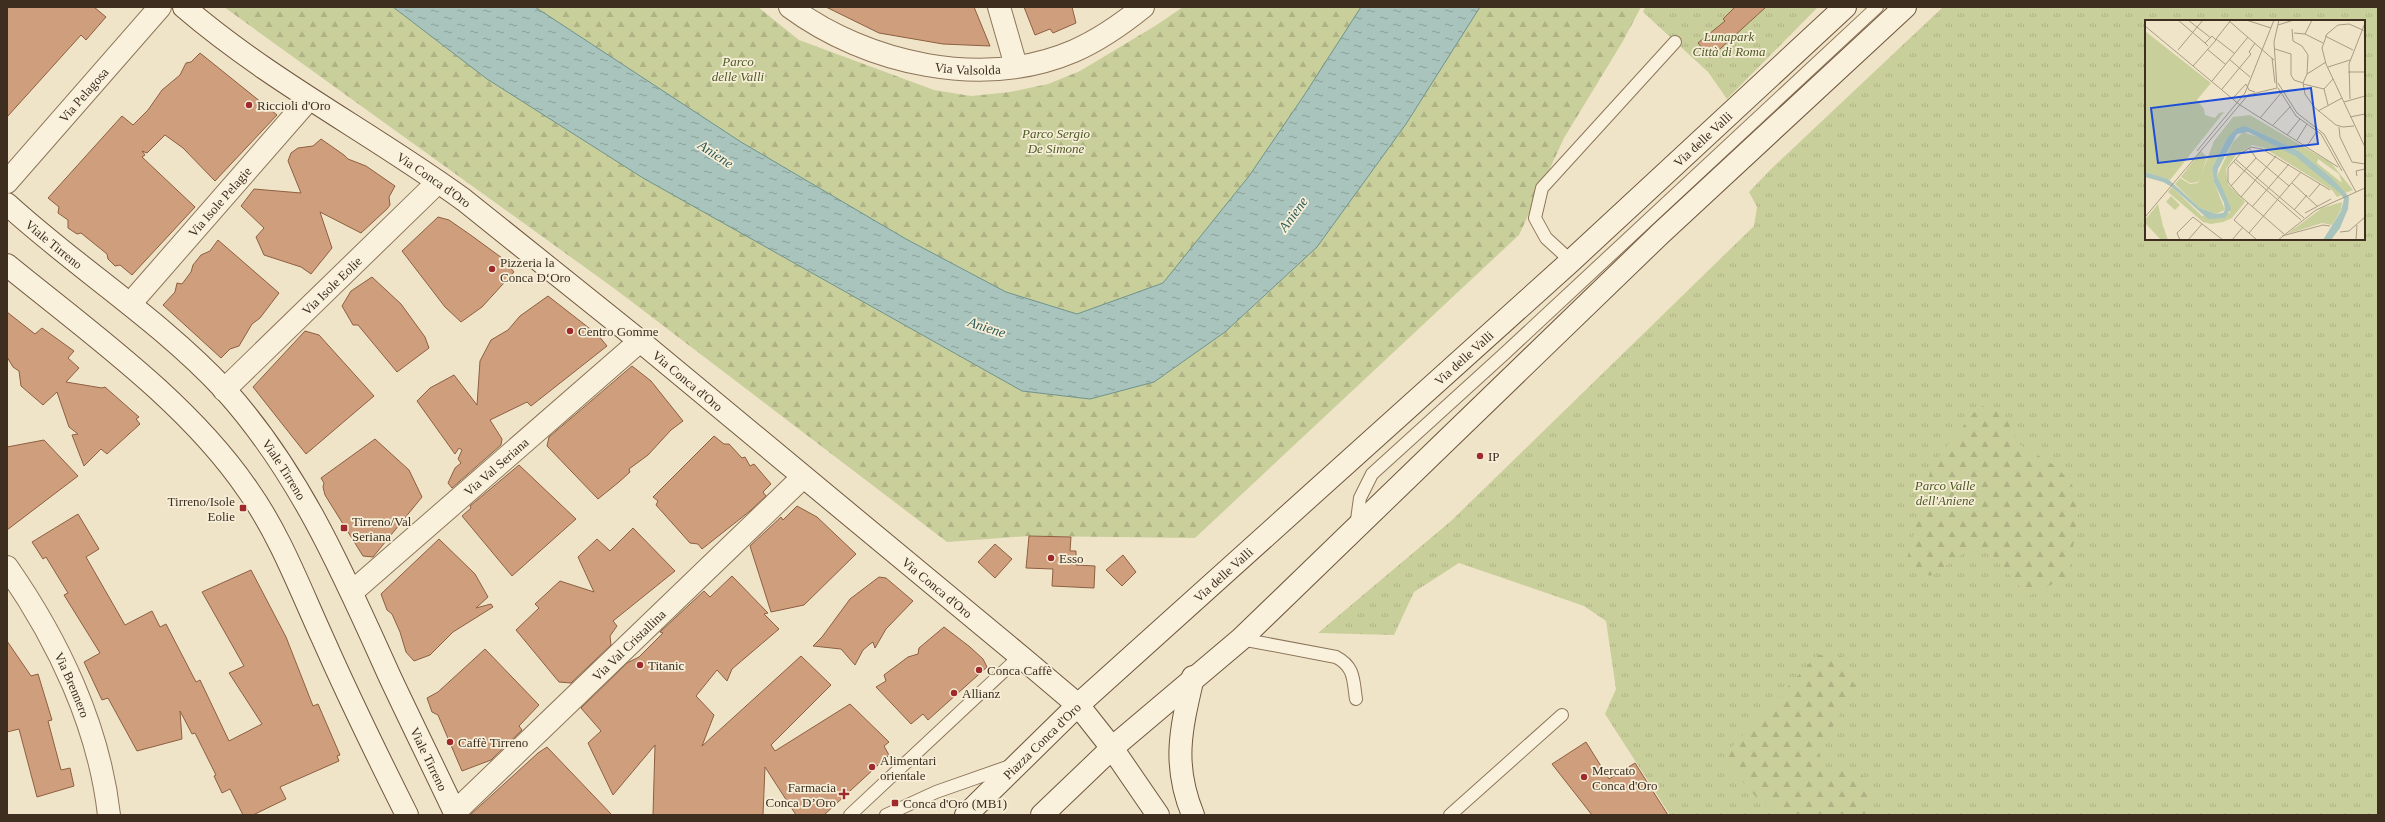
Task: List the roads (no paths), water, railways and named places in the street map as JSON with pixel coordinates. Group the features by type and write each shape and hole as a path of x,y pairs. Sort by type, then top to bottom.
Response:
{"street":[{"name":"Via Pelagosa","path":"7,182 160,7"},
{"name":"Via Conca d'Oro","path":"184,7 309,99 438,182 640,341 1078,705"},
{"name":"Via Valsolda","path":"790,7 835,35 894,56 957,68 986,70 1046,60 1074,51 1101,37 1143,7"},
{"path":"999,7 1016,66"},
{"name":"Via delle Valli","path":"1078,705 1571,261 1845,7"},
{"path":"1042,815 1112,748 1193,677 1241,639 1661,233 1905,7"},
{"name":"Via Isole Pelagie","path":"130,304 309,99"},
{"name":"Via Isole Eolie","path":"224,390 438,182"},
{"name":"Viale Tirreno","path":"7,204 33,227 130,304 224,390 264,439 291,477 320,528 352,592 408,717 455,814"},
{"path":"7,265 168,400 202,434 248,489 267,520 291,568 353,706 407,815"},
{"name":"Via Val Seriana","path":"352,592 640,341"},
{"name":"Via Val Cristallina","path":"455,814 803,477"},
{"name":"Via Brennero","path":"7,567 36,612 56,649 84,714 98,755 105,783 109,815"},
{"path":"1193,677 1181,731 1179,756 1183,787 1193,815"},
{"name":"Piazza Conca d'Oro","path":"966,815 1078,705 1112,748"},
{"path":"1112,748 1158,815"}],"lane":[{"name":"Via delle Valli","path":"1355,530 1360,498 1372,474 1515,344 1877,7"},
{"path":"1571,261 1546,238 1535,218 1542,188 1675,42"},
{"path":"1241,639 1336,656 1344,661 1352,670 1356,699"},
{"path":"850,815 1020,656"},
{"path":"1450,815 1562,716"},
{"path":"886,815 936,792 1019,762"}],"water":[{"name":"Aniene","path":"393,7 535,7 741,142 906,239 1006,292 1077,314 1163,283 1249,176 1303,97 1361,7 1480,7 1406,124 1317,247 1225,332 1154,382 1090,399 1022,391 643,178 487,79"}],"place":[{"name":"Riccioli d'Oro","path":"249,105"},
{"name":"Pizzeria la Conca D‘Oro","path":"492,269"},
{"name":"Centro Gomme","path":"570,331"},
{"name":"IP","path":"1480,456"},
{"name":"Tirreno/Isole Eolie","path":"243,508"},
{"name":"Tirreno/Val Seriana","path":"344,528"},
{"name":"Esso","path":"1051,558"},
{"name":"Titanic","path":"640,665"},
{"name":"Conca Caffè","path":"979,670"},
{"name":"Allianz","path":"954,693"},
{"name":"Caffè Tirreno","path":"450,742"},
{"name":"Alimentari orientale","path":"872,767"},
{"name":"Mercato Conca d'Oro","path":"1584,777"},
{"name":"Farmacia Conca D’Oro","path":"844,794"},
{"name":"Conca d'Oro (MB1)","path":"895,803"}],"park label":[{"name":"Lunapark Città di Roma","path":"1729,44"},
{"name":"Parco delle Valli","path":"738,68"},
{"name":"Parco Sergio De Simone","path":"1056,140"},
{"name":"Parco Valle dell'Aniene","path":"1945,492"}]}
